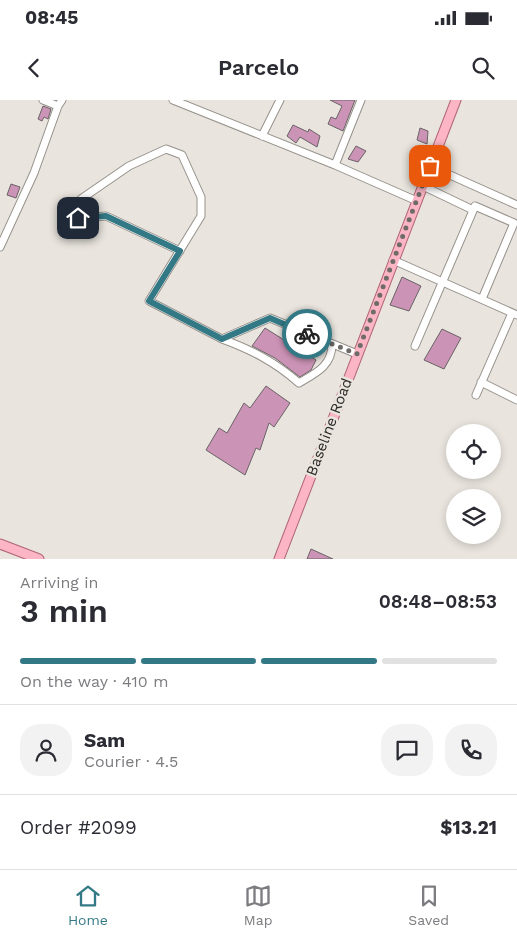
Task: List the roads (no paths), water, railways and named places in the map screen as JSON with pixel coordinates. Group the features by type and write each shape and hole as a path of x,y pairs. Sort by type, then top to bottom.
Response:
{"main road":[{"name":"Baseline Road","path":"279,559 456,100"},
{"path":"0,544 39,559"}],"street":[{"path":"0,247 34,173 60,103 43,100"},
{"path":"173,100 416,201"},
{"path":"262,136 280,100"},
{"path":"335,166 361,100"},
{"path":"180,251 106,216 64,220 81,199 129,166 166,149 182,155 202,197 201,216 180,251 149,301 222,339 254,351 299,383 327,366 332,354 332,344"},
{"path":"430,166 517,205"},
{"path":"423,186 473,210"},
{"path":"415,346 475,206 514,223 482,299"},
{"path":"393,260 515,313 476,395"},
{"path":"222,339 270,318 357,354"},
{"path":"481,382 517,400"}]}
